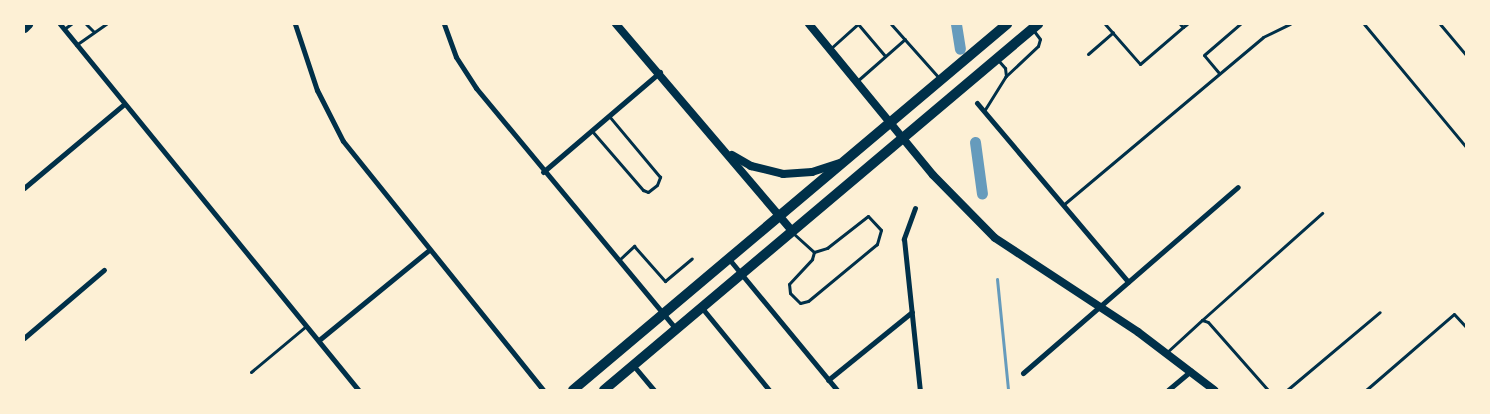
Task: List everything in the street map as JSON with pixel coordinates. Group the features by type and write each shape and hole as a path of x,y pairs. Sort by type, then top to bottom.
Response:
{"main road":[{"path":"24,28 28,24"},
{"path":"573,390 1006,24"},
{"path":"604,390 1035,26"}],"street":[{"path":"60,24 359,390"},
{"path":"295,24 317,90 343,140 429,250 543,390"},
{"path":"444,24 461,66 543,172 676,329"},
{"path":"616,24 660,72 792,231"},
{"path":"809,24 902,138 969,214 995,238 1166,352 1214,390"},
{"path":"543,172 660,72"},
{"path":"977,103 1128,282"},
{"path":"24,188 124,104"},
{"path":"727,152 751,166 782,174 812,172 844,161"},
{"path":"1023,373 1238,187"},
{"path":"915,208 904,239 920,390"},
{"path":"319,340 429,250"},
{"path":"728,259 837,390"},
{"path":"24,338 104,270"},
{"path":"702,308 769,390"},
{"path":"828,380 912,312"},
{"path":"633,365 654,390"},
{"path":"1168,390 1191,371"}],"lane":[{"path":"64,29 71,24"},
{"path":"86,24 94,32"},
{"path":"76,44 106,24"},
{"path":"830,50 858,24 885,56"},
{"path":"890,24 941,79"},
{"path":"1105,24 1140,64 1182,26 1187,24"},
{"path":"1219,74 1204,55 1240,24"},
{"path":"1063,205 1263,37 1290,24"},
{"path":"1364,24 1466,147"},
{"path":"1440,24 1466,55"},
{"path":"984,111 1006,77 1038,46 1040,39 1035,26"},
{"path":"1088,54 1112,32"},
{"path":"856,82 905,39"},
{"path":"997,58 1005,68 1006,77"},
{"path":"591,131 643,190 648,192 657,185 660,177 609,115"},
{"path":"1166,352 1322,213"},
{"path":"868,216 881,230 877,244 808,301 800,303 790,293 789,284 812,258 814,252 827,248 868,216"},
{"path":"792,231 814,252"},
{"path":"618,260 634,246 665,281 692,258"},
{"path":"1288,390 1380,312"},
{"path":"1366,390 1454,314 1466,327"},
{"path":"1202,320 1208,322 1268,390"},
{"path":"251,372 307,325"}],"waterway":[{"path":"956,24 960,49"},
{"path":"975,142 982,194"},
{"path":"997,279 1008,390"}]}
